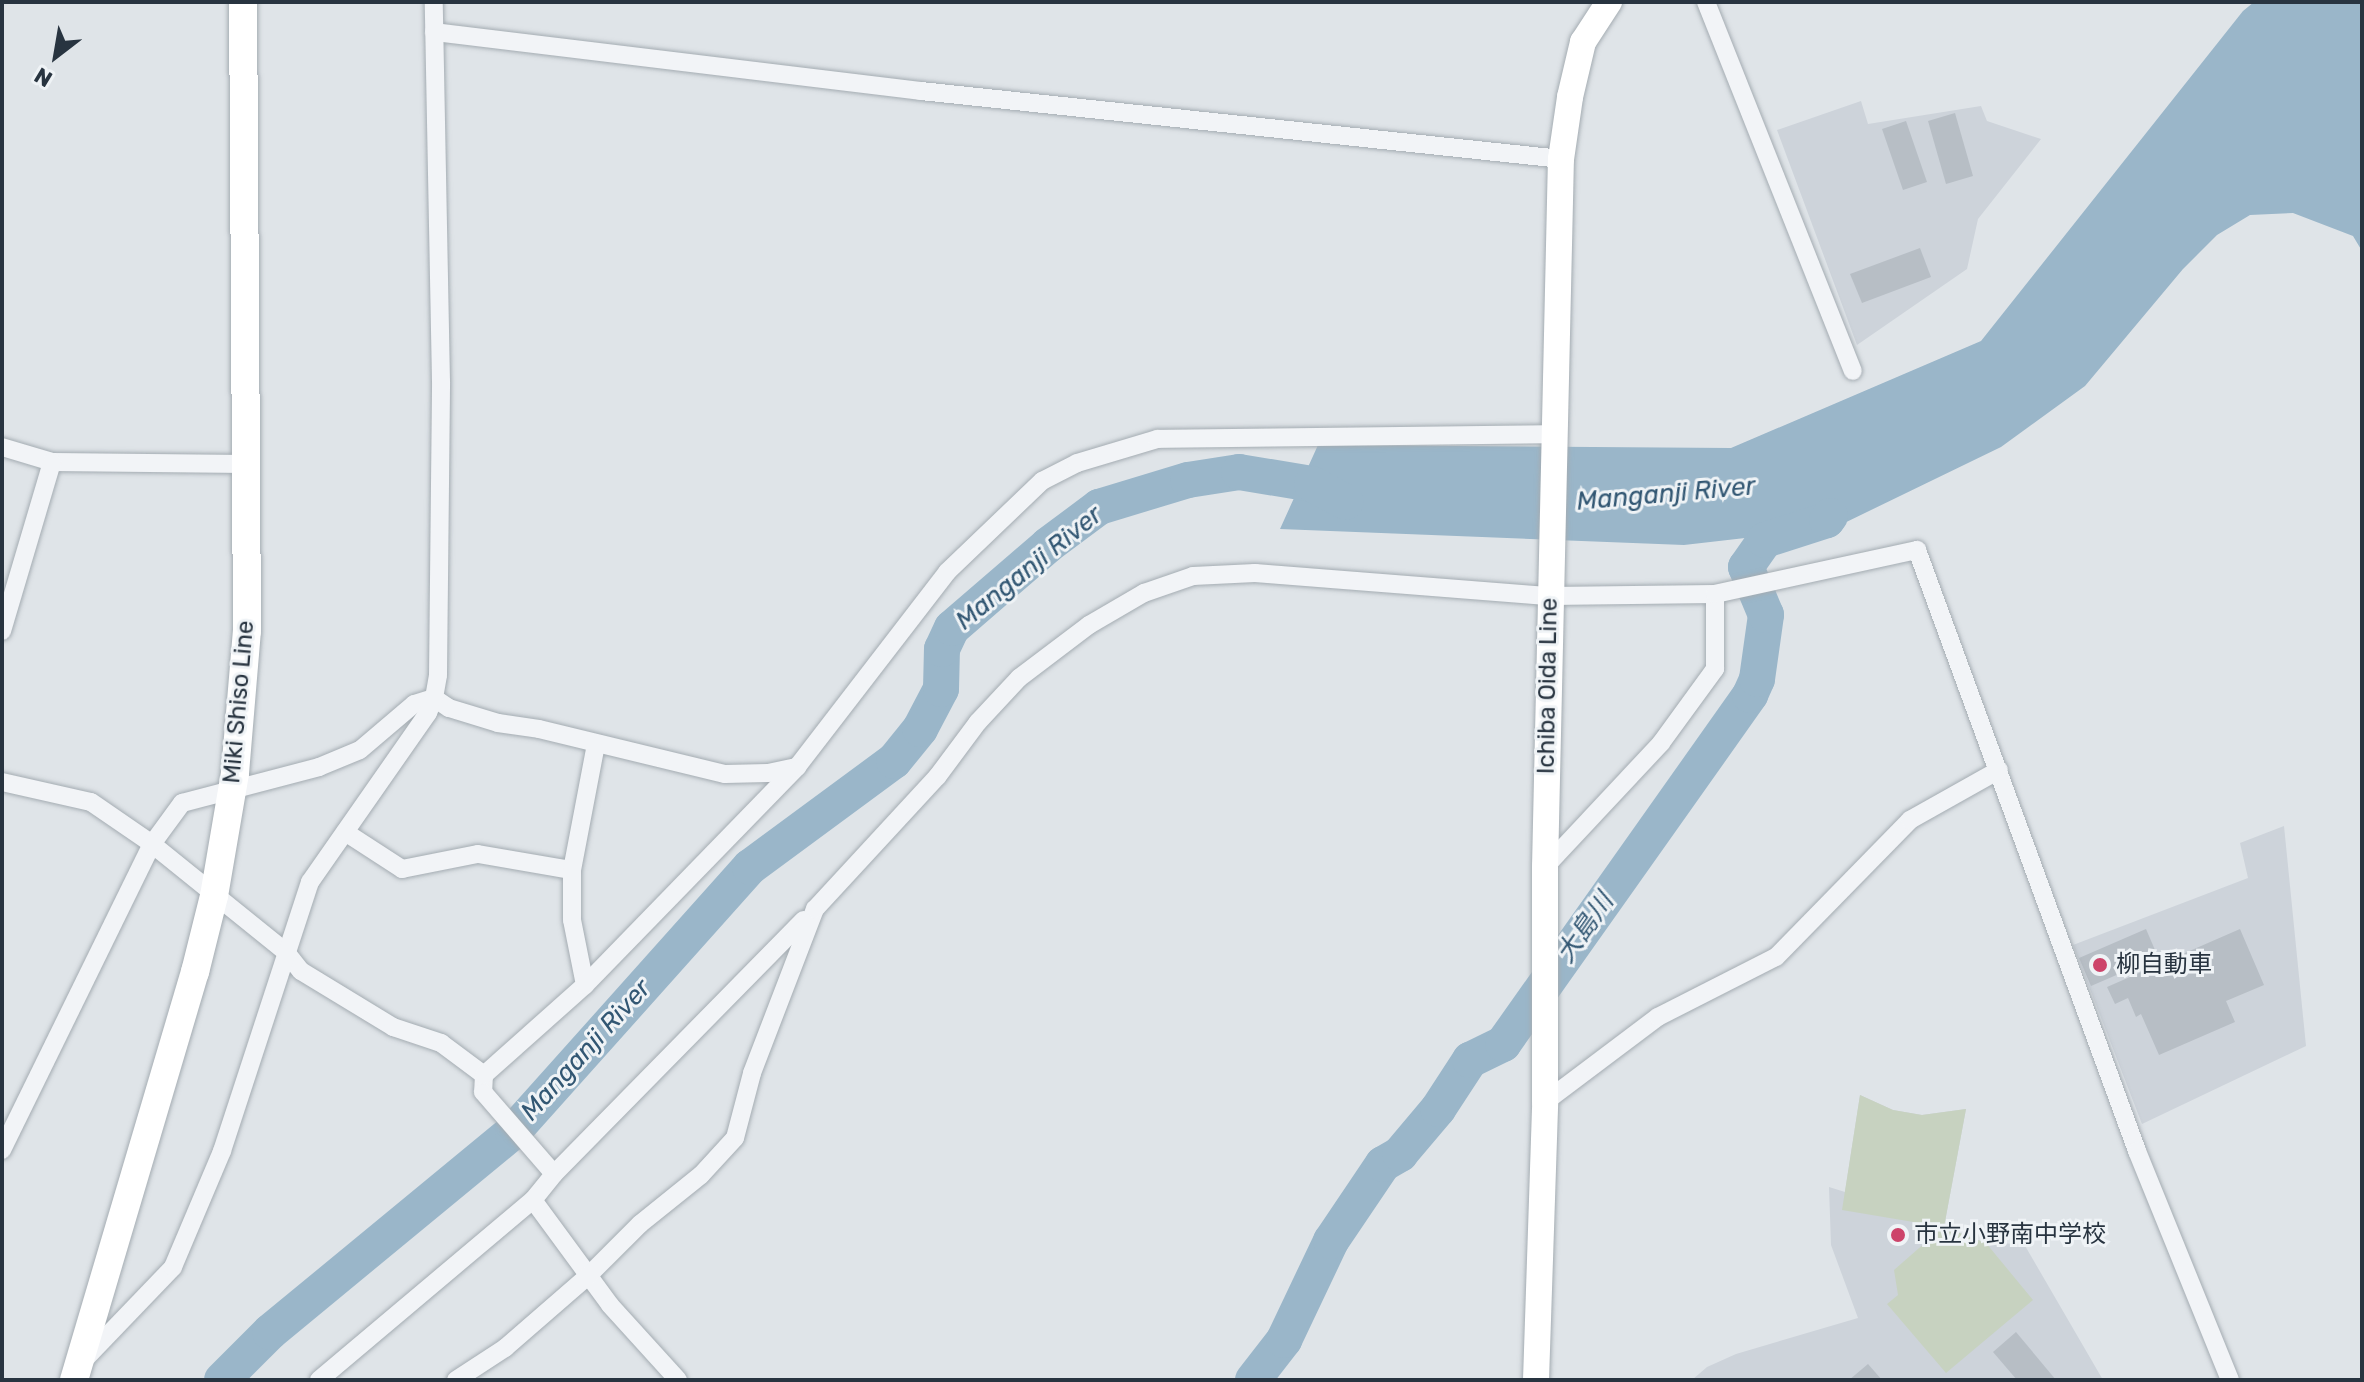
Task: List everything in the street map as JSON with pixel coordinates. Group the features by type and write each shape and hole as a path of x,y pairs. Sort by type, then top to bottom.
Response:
{"main road":[{"name":"Miki Shiso Line","path":"77,1372 167,1074 214,896 233,788 247,631 243,2"},
{"name":"Ichiba Oida Line","path":"1536,1380 1545,1102 1545,867 1550,589 1557,444 1561,159 1570,97 1583,42 1609,2"}],"street":[{"path":"77,1372 173,1267 189,1236 222,1151 310,882 428,713 434,698 438,675 441,382 434,2"},
{"path":"1706,2 1853,371"},
{"path":"434,32 921,91 1561,159"},
{"path":"484,1084 797,767 947,572 1042,481 1077,463 1157,439 1557,444"},
{"path":"2,447 52,462 246,464"},
{"path":"2,631 52,462"},
{"path":"319,1380 533,1200 554,1174 678,1052 815,909 937,777 978,722 1019,678 1089,625 1144,593 1193,576 1255,573 1550,589 1715,594 1917,550 2137,1151 2230,1380"},
{"path":"1545,867 1661,743 1715,669 1715,594"},
{"path":"434,698 449,708 498,723 539,729 725,774 768,773 797,767"},
{"path":"2,1150 152,844 182,803 319,767 360,750 414,704 434,698"},
{"path":"585,985 572,920 572,870 596,744"},
{"path":"1545,1102 1658,1017 1776,957 1910,820 1999,770"},
{"path":"2,782 91,802 152,844 286,952 301,971 393,1027 441,1043 484,1084 554,1174"},
{"path":"345,832 402,869 478,854 572,870"},
{"path":"456,1380 505,1348 589,1275 640,1224 701,1175 735,1138 752,1073 815,909"},
{"path":"533,1200 610,1305 678,1380"}],"shaded area":[{"path":"1861,101 1868,124 1981,106 1987,121 2041,139 1978,219 1967,269 1857,345 1777,130"},
{"path":"2284,826 2306,1046 2142,1124 2073,945 2248,878 2240,843"},
{"name":"市立小野南中学校","path":"1860,1095 1893,1110 1922,1115 1966,1109 1944,1227 1986,1243 2024,1244 2103,1380 1692,1380 1707,1367 1736,1354 1858,1318 1831,1245 1829,1187 1845,1192"}],"green space":[{"path":"1860,1095 1893,1110 1922,1115 1966,1109 1944,1227 1986,1243 2033,1300 1946,1373 1887,1304 1898,1295 1894,1270 1943,1227 1842,1210"}],"water":[{"path":"2254,2 2362,2 2362,251 2353,236 2293,213 2250,215 2217,235 2183,269 2085,386 2001,447 1834,528 1684,545 1280,529 1318,445 1731,448 1981,341 2243,11"}],"building":[{"path":"1955,113 1973,176 1946,184 1928,121"},
{"path":"1906,121 1927,182 1903,190 1882,129"},
{"path":"1920,248 1931,277 1862,303 1850,274"},
{"path":"2146,929 2158,957 2091,986 2079,958"},
{"path":"2240,929 2264,985 2226,1001 2235,1022 2159,1055 2141,1014 2136,1017 2128,998 2115,1004 2107,987"},
{"path":"2016,1332 2056,1380 2017,1380 1993,1352"},
{"path":"1868,1364 1882,1380 1849,1380"}],"waterway":[{"name":"Manganji River","path":"222,1380 270,1332 513,1132 750,867 894,761 920,729 941,689 942,649 952,628 1048,545 1099,507 1188,480 1239,472 1312,484 1346,502"},
{"name":"大島川","path":"1253,1380 1284,1340 1331,1241 1383,1164 1400,1154 1438,1109 1470,1060 1503,1044 1750,695 1757,679 1766,615 1746,567 1765,540 1827,520 1830,516"}],"place":[{"name":"柳自動車","path":"2100,965"},
{"name":"市立小野南中学校","path":"1898,1235"}]}
